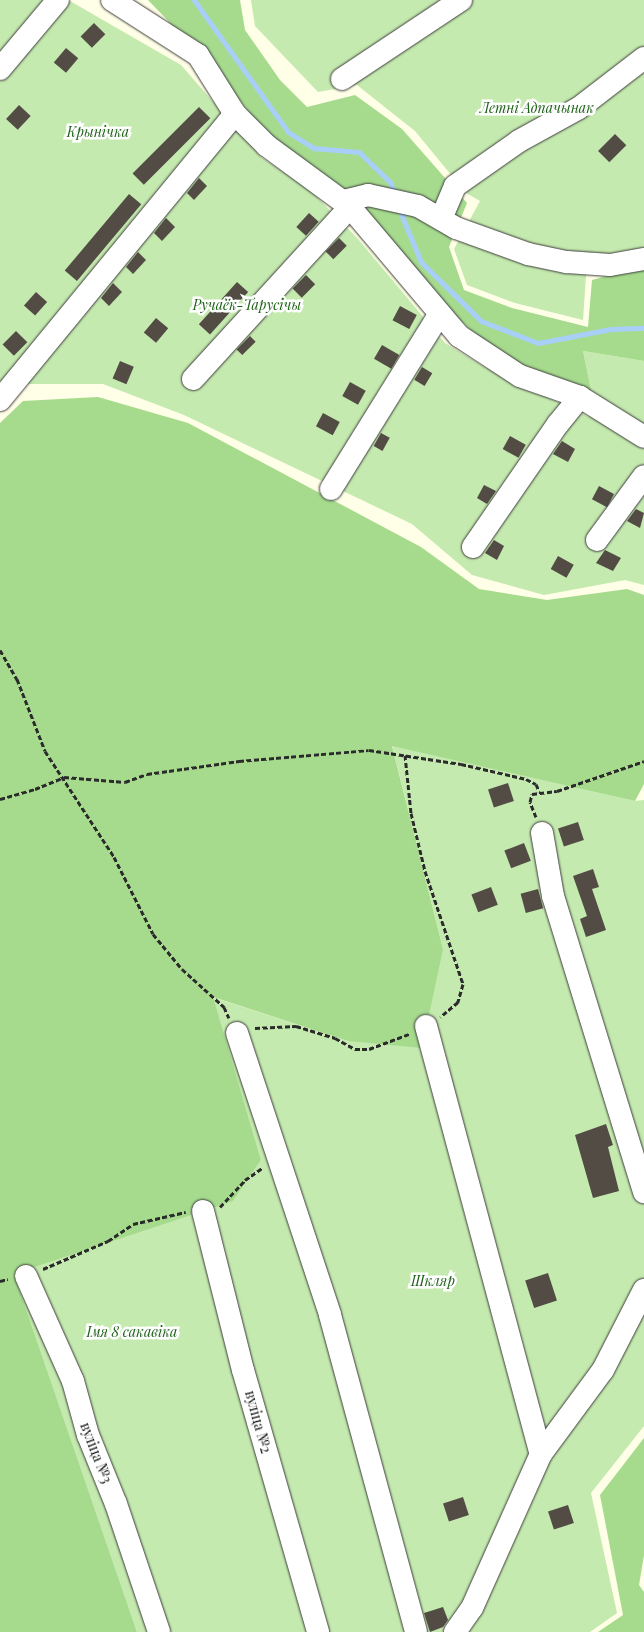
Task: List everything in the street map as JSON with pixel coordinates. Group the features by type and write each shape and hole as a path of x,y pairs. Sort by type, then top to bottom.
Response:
{"street":[{"path":"0,68 58,0"},
{"path":"112,0 198,55 235,114 266,146 347,204 458,336 520,376 580,397 644,437"},
{"path":"342,79 461,0"},
{"path":"441,219 455,186 519,141 579,108 644,58"},
{"path":"0,400 235,114"},
{"path":"192,379 347,204 368,195 418,206 456,228 519,251 567,262 610,265 644,259"},
{"path":"331,489 439,315"},
{"path":"473,547 558,424 580,397"},
{"path":"597,540 644,476"},
{"path":"542,833 556,904 644,1192"},
{"path":"426,1026 541,1454"},
{"path":"236,1033 277,1150 330,1316 416,1632"},
{"name":"вуліца №2","path":"203,1211 243,1370 318,1632"},
{"name":"вуліца №3","path":"26,1276 73,1381 88,1435 116,1504 159,1632"},
{"path":"455,1632 472,1608 541,1454 602,1370 644,1290"}],"path":[{"path":"0,650 17,679 45,751 64,777 114,857 153,934 182,969 224,1007 236,1033 264,1026 296,1026 335,1038 355,1049 369,1048 426,1026 458,1002 463,984 425,871 411,812 405,755"},
{"path":"0,799 64,777 125,782 148,774 240,761 369,750 405,755 526,779 536,784 539,791"},
{"path":"542,833 530,802 532,794 539,791 558,791 644,761"},
{"path":"26,1276 108,1241 133,1224 224,1207 245,1180 267,1164 277,1150"}],"green space":[{"path":"0,0 47,0 0,53"},
{"path":"148,0 240,0 245,30 280,80 307,107 355,95 402,129 467,203 449,247 464,290 512,308 588,327 592,280 644,266 644,361 583,351 593,399 519,367 484,343 259,125 220,75"},
{"name":"Летні Адпачынак","path":"251,0 644,0 644,252 587,261 583,320 515,303 467,285 454,249 480,201 466,193 415,131 357,85 318,92 255,26"},
{"name":"Ручаёк-Тарусічы","path":"70,1 181,65 262,158 309,189 358,239 445,343 486,368 589,417 593,399 583,351 644,361 644,585 625,580 544,595 472,575 412,524 184,415 103,384 20,384 0,406 0,82"},
{"path":"98,397 188,423 421,547 479,589 547,600 627,589 644,595 644,784 635,801 392,746 443,949 422,1048 348,1041 213,997 261,1160 233,1201 14,1274 137,1632 0,1632 0,423 23,401"},
{"name":"Шкляр","path":"392,745 635,801 644,800 644,1426 591,1493 617,1613 590,1632 137,1632 14,1274 233,1200 261,1160 212,997 348,1041 443,949"},
{"path":"644,1438 644,1555 639,1585 644,1592 644,1632 598,1632 623,1615 600,1495"}],"building":[{"path":"94,23 105,34 92,48 81,36"},
{"path":"66,48 78,58 66,73 54,63"},
{"path":"19,105 31,116 18,130 6,119"},
{"path":"199,107 210,118 144,185 133,173"},
{"path":"615,134 626,145 609,162 598,151"},
{"path":"199,178 207,186 194,200 187,193"},
{"path":"129,194 141,204 77,281 65,271"},
{"path":"309,213 319,222 306,236 296,227"},
{"path":"166,218 175,227 162,241 154,233"},
{"path":"339,238 347,246 333,259 326,251"},
{"path":"138,252 146,260 133,274 126,267"},
{"path":"306,275 315,284 302,298 293,288"},
{"path":"237,282 248,292 210,334 199,324"},
{"path":"113,283 122,292 109,306 101,298"},
{"path":"36,292 47,302 35,315 24,305"},
{"path":"400,306 417,315 409,329 392,320"},
{"path":"156,318 168,328 156,343 144,333"},
{"path":"16,331 27,342 14,356 3,344"},
{"path":"250,336 256,342 242,355 237,349"},
{"path":"382,345 399,355 391,369 374,359"},
{"path":"120,361 134,367 126,384 113,378"},
{"path":"422,367 432,373 425,386 414,380"},
{"path":"350,382 366,391 358,405 342,396"},
{"path":"323,413 340,422 333,435 316,426"},
{"path":"381,433 390,438 382,451 374,446"},
{"path":"510,436 526,445 518,458 503,449"},
{"path":"562,441 575,449 568,462 553,454"},
{"path":"484,485 496,491 487,504 477,498"},
{"path":"599,486 614,494 607,507 592,499"},
{"path":"636,509 644,513 640,528 627,521"},
{"path":"494,540 504,546 497,560 485,553"},
{"path":"605,550 621,558 613,571 596,563"},
{"path":"558,556 574,565 566,578 551,569"},
{"path":"508,783 514,801 494,808 488,789"},
{"path":"578,822 584,840 564,847 558,828"},
{"path":"524,843 531,861 511,868 504,851"},
{"path":"593,869 599,887 592,889 606,930 586,937 580,919 587,916 573,876"},
{"path":"491,887 498,905 478,912 471,895"},
{"path":"538,889 543,908 526,913 521,894"},
{"path":"606,1124 613,1145 608,1147 619,1191 593,1198 575,1135"},
{"path":"548,1273 557,1301 534,1308 525,1280"},
{"path":"463,1497 469,1515 449,1522 443,1503"},
{"path":"568,1505 574,1523 554,1530 548,1511"},
{"path":"443,1607 448,1620 443,1627 430,1632 424,1613"}],"waterway":[{"path":"194,0 288,132 314,148 359,152 390,182 393,189"},
{"path":"401,214 421,262 481,321 538,343 611,329 644,328"}],"park label":[{"name":"Крынічка","path":"98,132"},
{"name":"Імя 8 сакавіка","path":"132,1332"}]}
